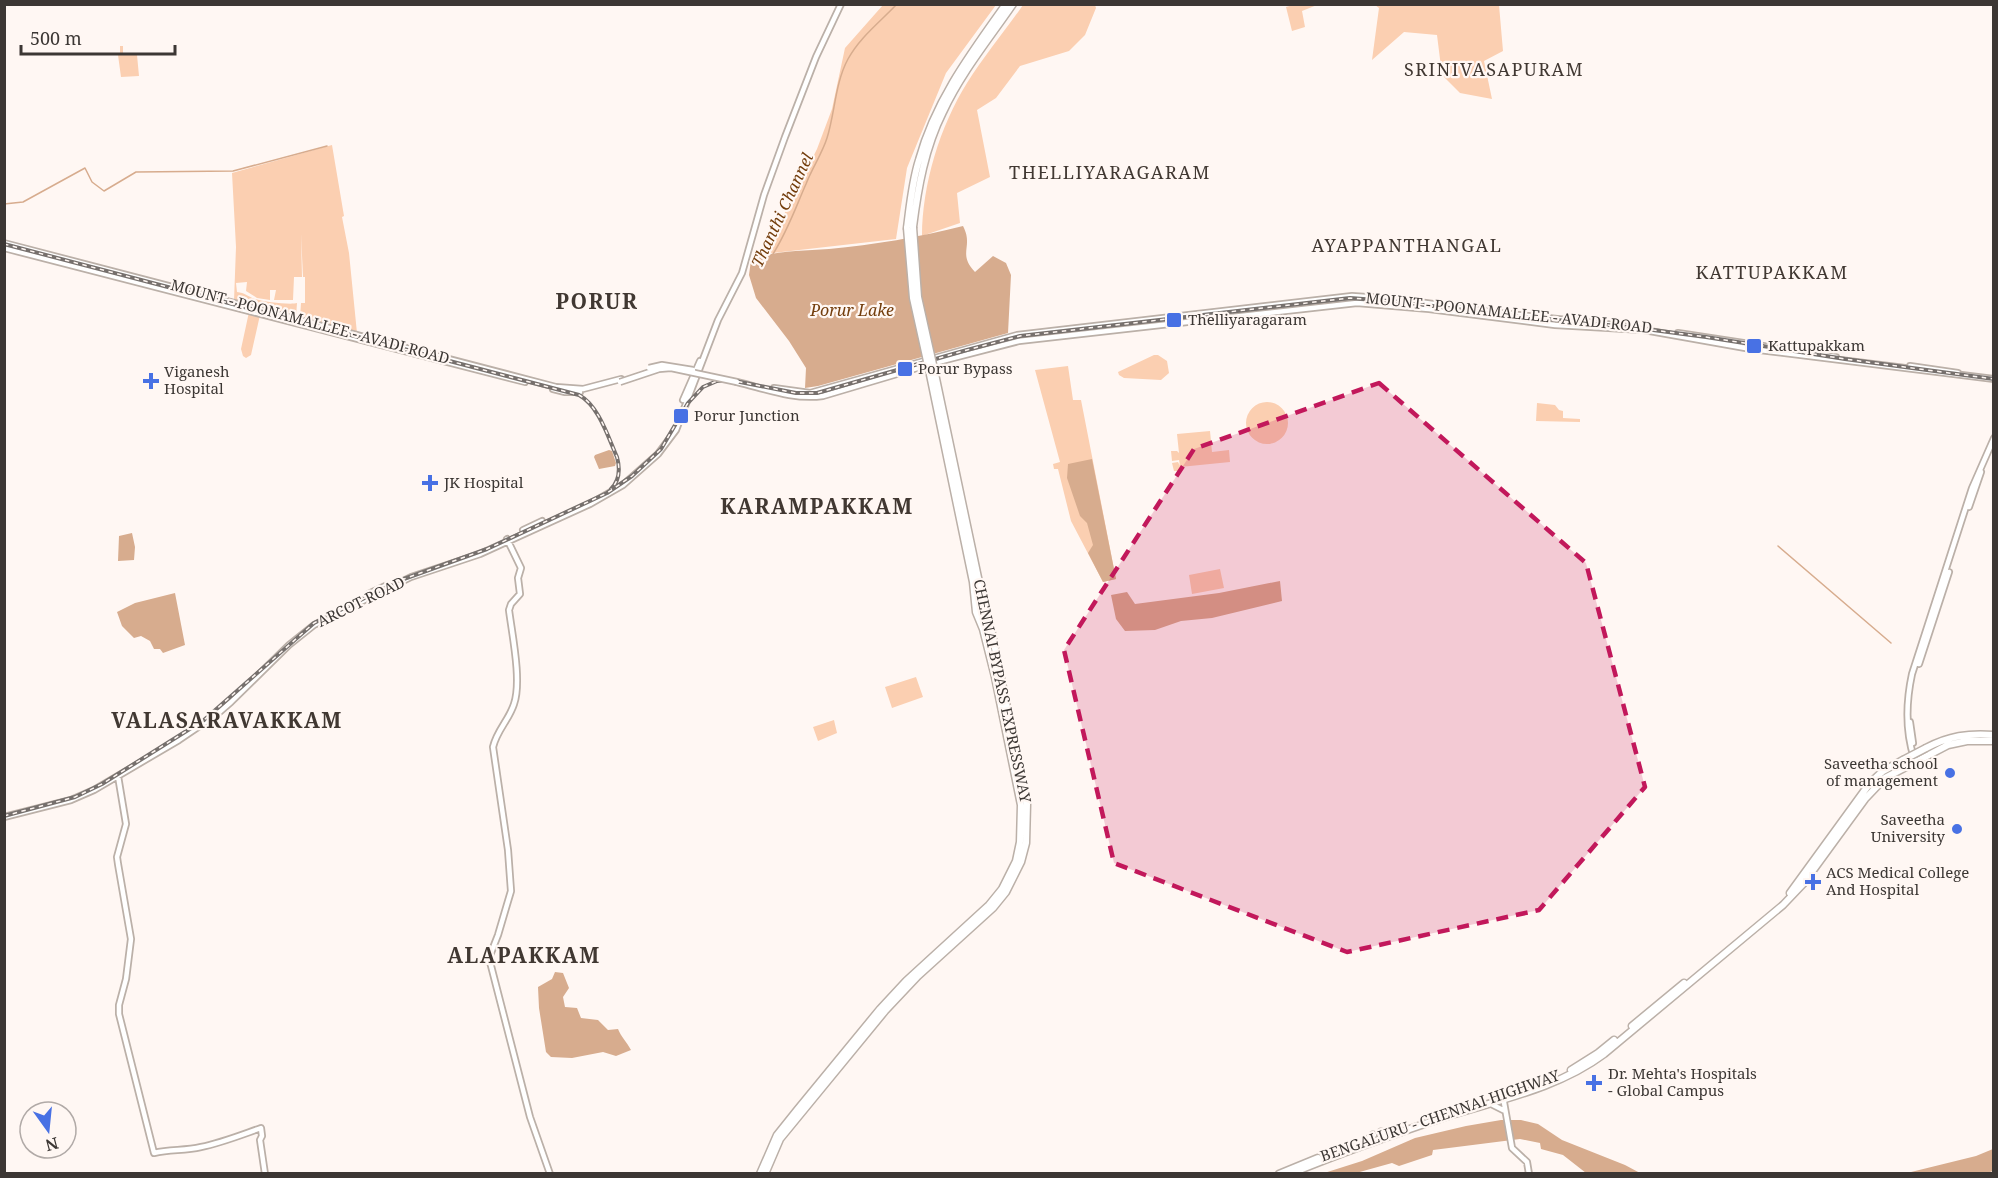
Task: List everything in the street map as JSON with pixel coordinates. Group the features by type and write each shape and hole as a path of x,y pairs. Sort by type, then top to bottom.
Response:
{"highway":[{"path":"910,227 918,162 938,110 960,69 1006,4"},
{"path":"910,227 923,165 942,112 964,74 1014,4"},
{"name":"CHENNAI BYPASS EXPRESSWAY","path":"910,227 918,297 931,369 1021,805 1020,842 1012,869 996,897 917,974"},
{"name":"CHENNAI BYPASS EXPRESSWAY","path":"760,1173 777,1135 880,1009 978,922 1006,892 1021,862 1026,843 1027,804 990,627 977,585"},
{"path":"983,629 986,626 990,627"},
{"path":"1793,893 1801,878 1874,778 1926,747 1956,735 1976,733 1994,735"},
{"path":"1851,818 1865,794 1877,780 1903,760 1954,741 1973,738 1994,740"},
{"path":"1793,893 1874,788 1892,774 1948,745 1967,741 1994,740"},
{"path":"1784,895 1801,878"},
{"name":"BENGALURU - CHENNAI HIGHWAY","path":"1279,1173 1370,1137 1566,1077 1594,1061 1762,923 1793,893"},
{"name":"BENGALURU - CHENNAI HIGHWAY","path":"1290,1173 1566,1072 1598,1053 1793,893"},
{"path":"1762,923 1789,906"},
{"name":"CHENNAI BYPASS EXPRESSWAY","path":"765,1173 787,1130 907,983"},
{"path":"1381,1132 1389,1132"},
{"path":"1342,1157 1348,1151"},
{"path":"1317,1162 1326,1163"}],"main road":[{"name":"ARCOT ROAD","path":"100,785 198,728 238,694 304,630 402,582 464,561 605,496 634,474 671,436 718,320 742,273 763,194 791,117 825,31 840,4"},
{"name":"MOUNT - POONAMALLEE - AVADI ROAD","path":"4,243 573,393 618,381 662,365 685,368 801,398 823,396 1019,341 1332,304 1377,304 1555,325 1644,330 1751,349 1994,378"},
{"name":"MOUNT - POONAMALLEE - AVADI ROAD","path":"4,248 185,292"},
{"name":"MOUNT - POONAMALLEE - AVADI ROAD","path":"777,390 810,393 1017,335 1337,297 1364,296 1704,335 1826,355 1994,378"},
{"path":"1555,325 1556,318"},
{"path":"713,379 715,373"},
{"path":"1916,757 1907,728 1912,674 1972,488 1994,438"},
{"path":"1916,757 1910,729 1915,675 1932,628 1970,503 1994,445"},
{"path":"506,540 521,567 518,578 520,594 509,609 514,650 515,703 497,734 493,747 508,850 511,891 489,958 530,1117 550,1173"},
{"name":"ARCOT ROAD","path":"4,816 73,797 118,776 133,765"},
{"path":"118,776 126,824 117,857 131,939 126,979 118,1005 154,1153 169,1149 177,1151 200,1148 261,1128 260,1140 265,1173"},
{"path":"1502,1095 1511,1143 1514,1151 1527,1162 1529,1173"},
{"path":"1493,1105 1505,1112"}],"highlighted area":[{"path":"1379,383 1586,563 1645,787 1539,910 1347,952 1114,863 1064,650 1194,449"}],"shaded area":[{"path":"883,5 996,5 946,73 907,168 896,239 764,254 817,149 832,109 845,48"},
{"path":"1023,5 1095,5 1096,8 1085,35 1069,51 1020,66 996,98 977,110 990,177 957,193 960,223 922,236 929,177 934,156 949,118 974,73"},
{"path":"1317,5 1302,11 1305,27 1292,31 1286,7"},
{"path":"1375,5 1499,5 1503,51 1484,61 1492,99 1460,93 1442,75 1437,35 1404,32 1372,60 1379,8"},
{"path":"120,46 123,46 123,55 137,55 139,76 121,77 118,55 120,55"},
{"path":"332,145 349,253 357,333 300,318 301,303 305,303 301,234 302,277 294,277 293,300 274,300 276,290 270,290 270,300 257,298 246,291 247,282 236,283 237,292 255,299 277,303 297,303 296,317 234,301 236,247 232,173"},
{"path":"249,312 260,315 251,355 246,358 241,349"},
{"path":"1154,355 1167,361 1169,373 1161,380 1124,378 1119,375 1118,372"},
{"path":"1068,366 1073,400 1081,400 1116,579 1103,582 1071,521 1058,469 1054,469 1053,464 1060,462 1035,370"},
{"path":"1267,402 1282,408 1288,423 1282,438 1267,444 1252,438 1246,423 1252,408"},
{"path":"1537,403 1555,405 1563,411 1563,418 1580,419 1580,422 1536,421"},
{"path":"1210,431 1212,452 1229,450 1230,462 1180,467 1179,471 1174,471 1172,463 1178,462 1180,466 1179,460 1172,461 1171,451 1179,453 1177,434"},
{"path":"1220,569 1224,588 1192,594 1189,575"},
{"path":"916,677 923,697 892,708 885,687"},
{"path":"834,720 837,733 818,741 813,727"}],"water":[{"name":"Porur Lake","path":"963,226 967,239 967,260 975,272 993,256 1006,263 1011,275 1008,333 805,388 806,368 789,341 756,298 749,275 751,260 779,253 880,243"},
{"path":"612,451 615,466 599,469 595,455"},
{"path":"1092,459 1116,579 1103,582 1088,553 1093,545 1087,523 1080,516 1067,478 1068,464"},
{"path":"132,533 135,547 134,560 118,561 119,536"},
{"path":"1280,581 1282,601 1212,618 1181,621 1155,630 1125,631 1116,619 1111,595 1127,592 1135,604 1219,593"},
{"path":"175,593 185,645 163,653 160,649 154,649 150,641 141,636 134,638 122,626 117,612 135,603"},
{"path":"555,972 563,973 569,988 563,997 565,1007 577,1008 581,1018 598,1020 608,1030 618,1029 631,1050 616,1056 603,1052 572,1058 551,1057 546,1052 538,987 552,979"},
{"path":"1501,1120 1521,1120 1538,1124 1562,1140 1640,1173 1586,1173 1563,1155 1541,1149 1540,1143 1520,1139 1433,1150 1432,1155 1399,1166 1392,1163 1356,1173 1321,1174 1362,1161 1415,1138"},
{"path":"1993,1149 1993,1171 1984,1174 1907,1173 1976,1156"}],"waterway":[{"name":"Thanthi Channel","path":"773,254 825,144 840,78 848,59 864,37 897,4"},
{"path":"4,204 23,202 85,168 92,182 104,191 136,172 233,171 327,146"},
{"path":"1778,546 1891,643"}],"railway":[{"path":"4,244 579,395 597,414 617,457 618,474 611,489"},
{"path":"4,816 75,797 102,784 204,720 314,623 401,580 487,549 607,493 632,476 661,449 688,403 703,387 717,381 730,380 796,393 817,393 1020,336 1350,298 1638,328 1994,379"}],"place":[{"name":"Thelliyaragaram","path":"1174,320"},
{"name":"Kattupakkam","path":"1754,346"},
{"name":"Porur Bypass","path":"905,369"},
{"name":"Viganesh Hospital","path":"151,381"},
{"name":"Porur Junction","path":"681,416"},
{"name":"JK Hospital","path":"430,483"},
{"name":"Saveetha school of management","path":"1950,773"},
{"name":"Saveetha University","path":"1957,829"},
{"name":"ACS Medical College And Hospital","path":"1813,882"},
{"name":"Dr. Mehta's Hospitals - Global Campus","path":"1594,1083"}],"district":[{"name":"SRINIVASAPURAM","path":"1494,70"},
{"name":"THELLIYARAGARAM","path":"1110,173"},
{"name":"AYAPPANTHANGAL","path":"1407,246"},
{"name":"KATTUPAKKAM","path":"1772,273"},
{"name":"PORUR","path":"597,302"},
{"name":"KARAMPAKKAM","path":"817,507"},
{"name":"VALASARAVAKKAM","path":"227,721"},
{"name":"ALAPAKKAM","path":"524,956"}]}
